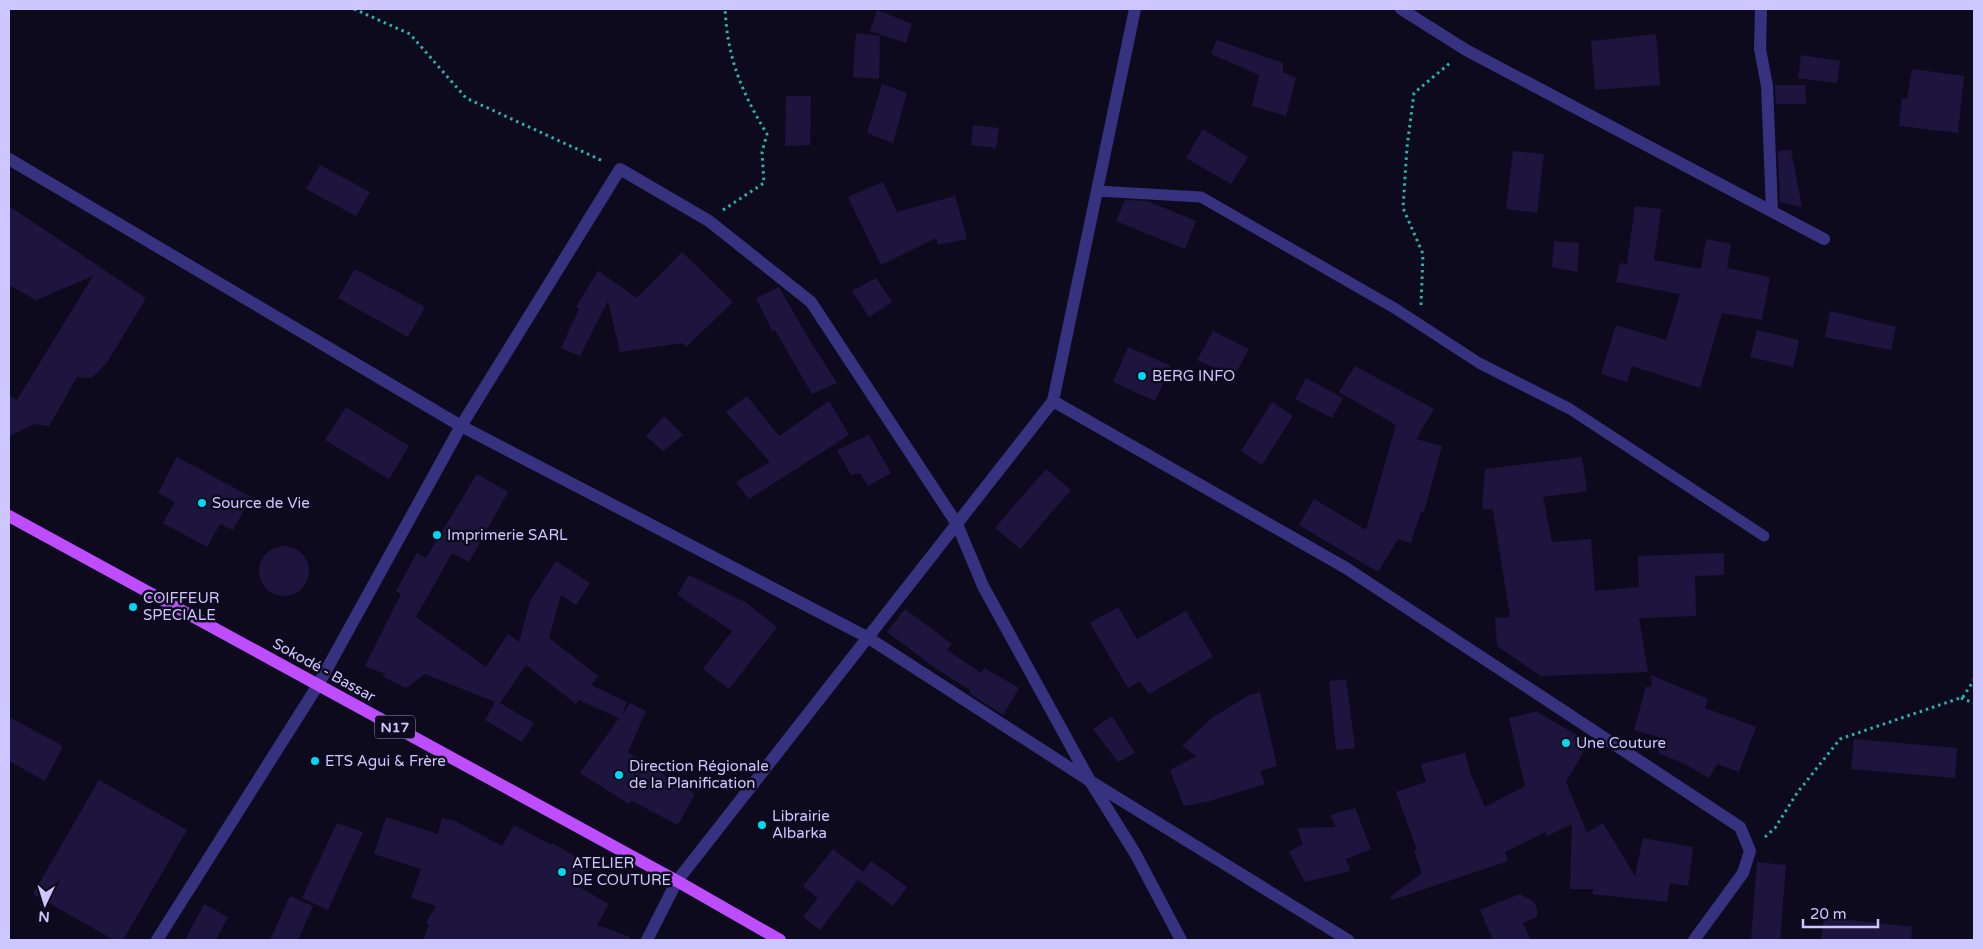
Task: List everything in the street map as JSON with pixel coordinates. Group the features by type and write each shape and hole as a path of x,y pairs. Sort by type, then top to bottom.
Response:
{"main road":[{"name":"Sokodé - Bassar","path":"9,516 677,881 780,940"}],"street":[{"path":"647,940 677,881 1053,401 1135,9"},
{"path":"1401,9 1466,50 1824,239"},
{"path":"1761,9 1760,48 1767,86 1772,212"},
{"path":"9,159 461,426 867,637 1090,781 1348,940"},
{"path":"157,940 318,685 461,426 620,169 709,221 810,302 958,524 983,586 1090,781 1135,854 1181,940"},
{"path":"1053,401 1346,568 1740,827 1750,851 1743,873 1694,940"}],"lane":[{"path":"1097,191 1201,197 1396,309 1479,363 1570,409 1764,536"}],"path":[{"path":"354,9 410,34 466,98 620,169"},
{"path":"709,221 732,203 764,183 762,152 767,134 748,100 739,76 730,48 725,9"},
{"path":"1396,309 1421,306 1423,254 1403,208 1407,147 1414,92 1466,50"},
{"path":"1750,851 1775,828 1797,793 1840,740 1963,697 1974,680"},
{"path":"1959,698 1974,703"}],"building":[{"path":"877,10 912,24 906,43 870,31"},
{"path":"856,33 880,36 879,79 853,77"},
{"path":"1656,34 1660,85 1595,90 1591,41"},
{"path":"1217,40 1283,63 1283,72 1296,78 1286,116 1252,106 1259,75 1211,54"},
{"path":"1801,55 1840,61 1837,83 1798,78"},
{"path":"1912,69 1964,76 1958,133 1899,126 1902,98 1907,99"},
{"path":"882,84 907,93 893,143 867,133"},
{"path":"1775,85 1805,85 1806,104 1776,104"},
{"path":"786,96 811,96 810,145 785,146"},
{"path":"973,125 999,128 996,148 971,145"},
{"path":"1203,129 1248,157 1231,184 1186,158"},
{"path":"1791,150 1802,207 1780,202 1778,151"},
{"path":"1513,151 1544,154 1537,213 1506,209"},
{"path":"320,165 370,192 356,216 306,189"},
{"path":"883,182 897,212 955,196 967,239 938,245 936,238 881,265 848,197"},
{"path":"1125,200 1147,201 1196,221 1185,249 1116,221"},
{"path":"9,206 146,298 108,361 92,378 77,377 49,426 34,424 9,436 9,396 17,400 93,276 36,300 9,285"},
{"path":"1635,206 1661,209 1654,260 1701,269 1706,239 1731,244 1727,268 1770,277 1762,320 1722,313 1700,388 1632,366 1627,382 1601,374 1616,325 1666,340 1680,294 1616,282 1620,263 1627,264"},
{"path":"1554,241 1579,243 1577,272 1552,267"},
{"path":"682,252 733,302 686,347 682,343 620,352 608,301 580,356 561,348 579,309 576,307 598,271 637,298"},
{"path":"355,269 425,307 408,337 338,298"},
{"path":"876,278 892,302 869,317 852,291"},
{"path":"779,287 837,383 812,394 775,330 772,331 756,298"},
{"path":"1830,311 1896,327 1891,350 1825,337"},
{"path":"1757,330 1799,340 1793,367 1750,357"},
{"path":"1213,331 1249,349 1234,376 1197,360"},
{"path":"1128,347 1171,366 1155,401 1113,382"},
{"path":"1355,366 1434,409 1416,439 1442,446 1424,512 1421,511 1411,543 1398,539 1378,572 1299,525 1314,499 1366,530 1396,425 1339,392"},
{"path":"1306,378 1343,398 1332,418 1295,399"},
{"path":"747,396 779,436 829,401 849,435 749,499 736,482 770,462 726,412"},
{"path":"1272,402 1293,416 1262,465 1241,451"},
{"path":"346,407 409,446 389,479 325,440"},
{"path":"664,416 683,435 663,451 646,436"},
{"path":"869,435 891,473 868,486 860,473 851,475 837,450"},
{"path":"177,457 251,497 233,530 220,524 207,547 163,523 175,502 158,493"},
{"path":"1582,457 1587,491 1543,497 1552,542 1591,539 1595,591 1639,587 1638,556 1724,553 1724,575 1695,576 1696,616 1639,618 1648,672 1541,676 1497,646 1495,618 1510,617 1493,510 1482,509 1485,469"},
{"path":"1046,469 1071,490 1020,549 995,528"},
{"path":"477,474 508,492 469,562 452,553 416,617 486,667 508,634 519,642 530,601 556,561 590,583 576,605 561,595 549,638 598,676 591,685 627,702 622,715 630,703 646,711 628,752 695,794 678,825 632,801 629,804 580,773 619,718 579,700 576,704 526,665 500,703 534,723 522,742 485,720 495,702 425,674 406,688 383,677 385,674 365,666 401,594 396,591 417,553 426,558"},
{"path":"279,546 289,546 302,553 309,566 309,576 302,589 289,596 279,596 270,592 263,585 259,576 259,566 263,557 270,550"},
{"path":"689,575 745,602 777,627 729,689 703,669 732,631 677,595"},
{"path":"1118,607 1137,639 1186,611 1213,657 1149,694 1140,681 1128,688 1090,623"},
{"path":"905,609 952,644 947,650 981,673 984,668 1019,688 1003,715 969,693 971,691 934,667 887,632"},
{"path":"1651,675 1708,699 1705,708 1756,727 1739,772 1717,764 1709,778 1685,764 1658,753 1665,739 1634,730 1646,687 1652,686"},
{"path":"1346,679 1355,748 1336,750 1329,681"},
{"path":"1260,692 1277,766 1260,771 1265,784 1210,801 1184,806 1170,770 1196,756 1182,746 1212,718 1249,695"},
{"path":"1534,712 1589,742 1566,782 1587,833 1603,823 1635,876 1643,838 1693,847 1688,886 1670,883 1667,902 1592,894 1594,889 1570,889 1572,824 1547,836 1545,832 1505,852 1508,861 1392,900 1390,897 1422,873 1414,851 1417,850 1396,792 1426,782 1421,764 1465,753 1470,772 1485,807 1525,786 1509,718"},
{"path":"1112,716 1135,753 1118,762 1093,729"},
{"path":"9,717 63,746 45,781 9,761"},
{"path":"1854,739 1957,748 1955,778 1851,769"},
{"path":"99,780 187,830 123,940 114,940 33,894"},
{"path":"1355,808 1371,849 1346,859 1350,871 1305,882 1289,852 1303,844 1297,828 1336,827 1330,815"},
{"path":"386,817 438,834 442,818 455,821 502,846 514,825 551,845 552,843 592,866 579,887 609,904 597,925 630,937 630,940 423,940 429,924 426,923 436,906 411,898 421,869 374,854"},
{"path":"337,823 363,832 328,910 302,898"},
{"path":"833,849 863,872 871,861 907,887 893,906 858,880 820,930 803,917 818,898 803,886"},
{"path":"1757,862 1786,865 1780,940 1751,940"},
{"path":"1520,894 1534,902 1537,909 1537,917 1523,923 1531,940 1493,940 1480,910"},
{"path":"290,896 313,906 298,940 270,940"},
{"path":"204,904 228,917 216,940 185,940"},
{"path":"1824,917 1912,927 1911,940 1821,940"}],"place":[{"name":"BERG INFO","path":"1142,376"},
{"name":"Source de Vie","path":"202,503"},
{"name":"Imprimerie SARL","path":"437,535"},
{"name":"COIFFEUR SPECIALE","path":"133,607"},
{"name":"Une Couture","path":"1566,743"},
{"name":"ETS Agui & Frère","path":"315,761"},
{"name":"Direction Régionale de la Planification","path":"619,775"},
{"name":"Librairie Albarka","path":"762,825"},
{"name":"ATELIER DE COUTURE","path":"562,872"}]}
